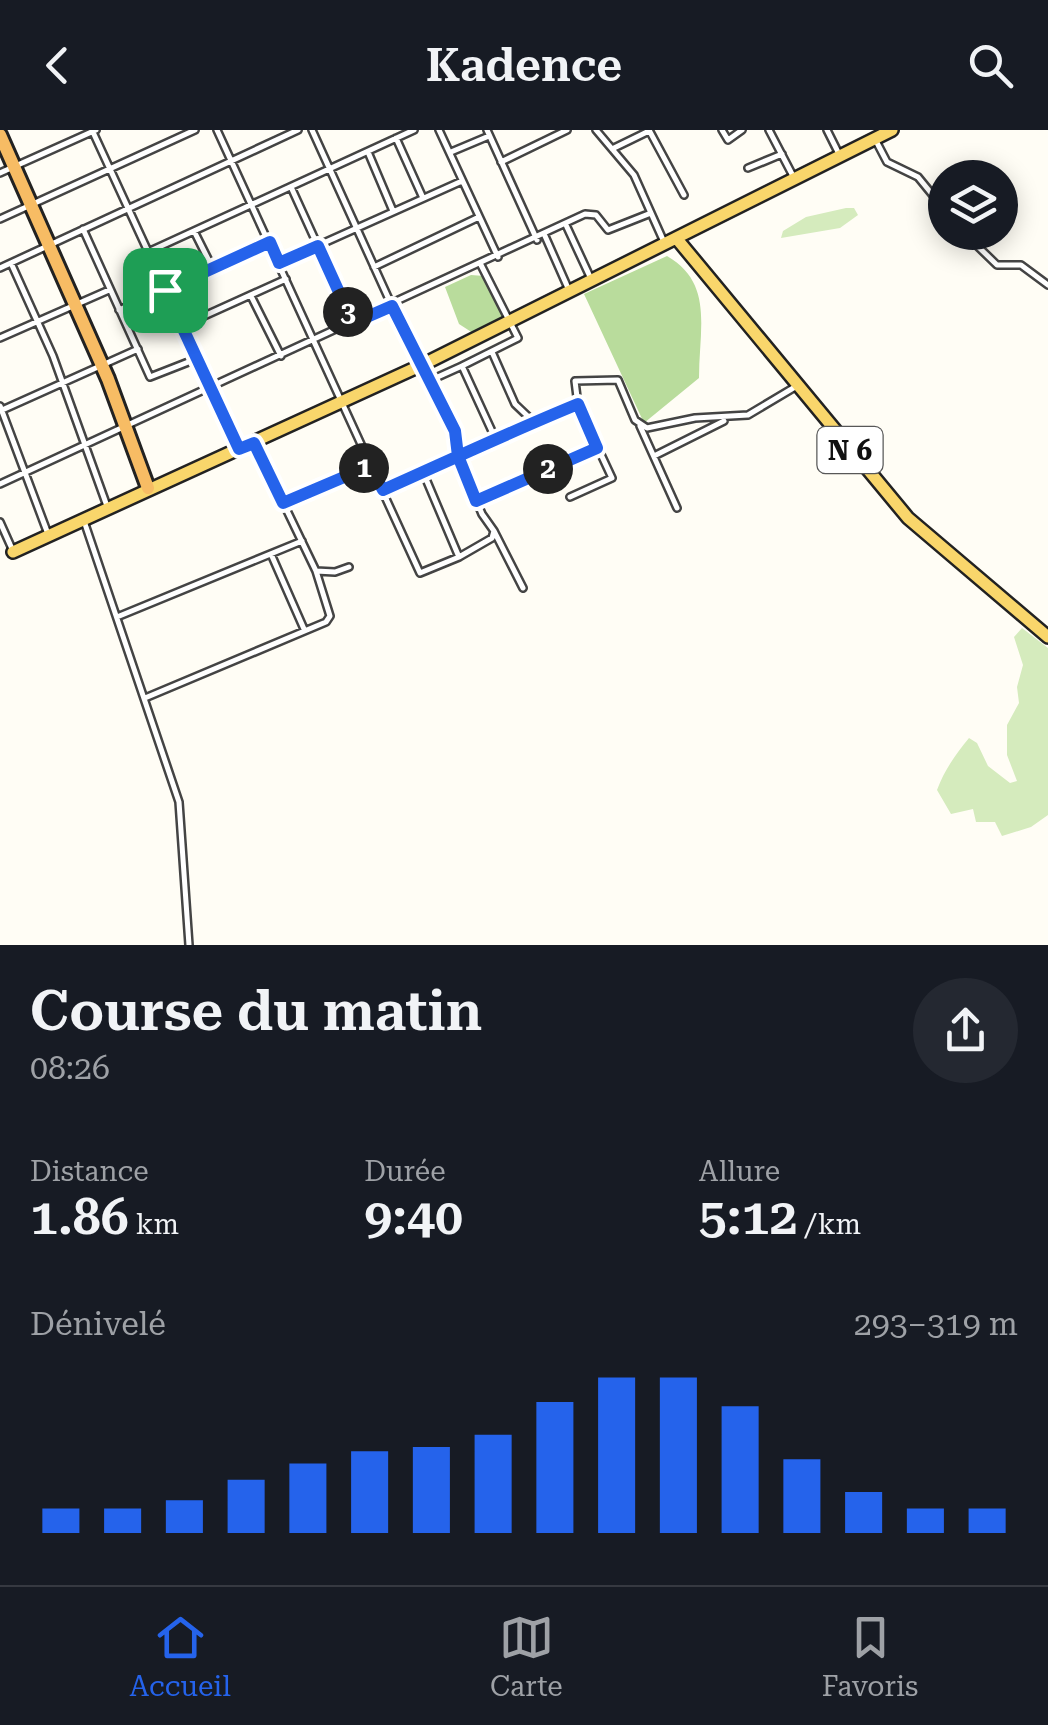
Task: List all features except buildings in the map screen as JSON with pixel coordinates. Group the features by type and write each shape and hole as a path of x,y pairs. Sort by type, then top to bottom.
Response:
{"highway":[{"path":"0,135 102,366 148,488"}],"main road":[{"path":"13,552 424,364 892,130"},
{"name":"N 6","path":"671,242 908,518 1048,637"}],"street":[{"path":"0,173 94,130 239,449"},
{"path":"0,219 195,130"},
{"path":"217,130 420,574 492,538 494,530"},
{"path":"0,268 298,130"},
{"path":"312,130 392,306 455,431 458,456 476,501 523,588"},
{"path":"148,252 414,130"},
{"path":"439,130 498,257"},
{"path":"542,130 546,139"},
{"path":"501,162 567,130"},
{"path":"596,130 634,175 651,214 671,242"},
{"path":"611,150 649,130 684,195"},
{"path":"722,130 728,140 742,130"},
{"path":"770,130 795,180"},
{"path":"827,130 841,157"},
{"path":"450,152 488,133 537,240"},
{"path":"396,138 423,198"},
{"path":"875,140 887,162 918,177 928,189"},
{"path":"368,152 394,212"},
{"path":"748,168 782,154"},
{"path":"279,263 462,181"},
{"path":"291,187 353,323"},
{"path":"0,484 481,266 591,212 604,228 613,230 651,214"},
{"path":"374,268 479,217"},
{"path":"566,225 592,281"},
{"path":"83,230 153,378 196,359"},
{"path":"194,231 212,267"},
{"path":"544,236 570,292"},
{"path":"119,310 270,242"},
{"path":"981,250 996,265 1020,265 1048,285"},
{"path":"11,263 62,382 107,506"},
{"path":"431,380 518,338 481,266"},
{"path":"182,326 286,279"},
{"path":"0,338 109,290"},
{"path":"251,295 281,356"},
{"path":"48,535 1,409 138,350"},
{"path":"492,352 515,404 535,423"},
{"path":"462,366 496,440"},
{"path":"570,497 612,478 578,404 575,381 614,378 677,508"},
{"path":"640,426 748,416 796,387"},
{"path":"383,490 578,404"},
{"path":"654,456 732,418"},
{"path":"145,698 326,622 330,616 316,571 254,443"},
{"path":"476,501 597,448"},
{"path":"283,503 370,466"},
{"path":"423,472 459,557"},
{"path":"82,518 145,698 183,824 189,945"},
{"path":"0,522 13,552"},
{"path":"116,618 302,540"},
{"path":"271,554 304,630"},
{"path":"316,571 334,572 350,566"}],"green space":[{"path":"854,208 858,215 840,228 781,238 783,231 806,217"},
{"path":"667,256 682,267 698,294 699,378 644,423 584,294"},
{"path":"471,275 484,276 504,318 476,335 459,324 445,287"},
{"path":"1022,628 1048,648 1048,815 1031,827 1002,836 995,822 976,822 973,809 951,814 937,790 950,763 969,738 977,743 988,766 1010,783 1017,781 1007,755 1007,725 1019,703 1017,687 1023,665 1014,637"}],"route":[{"path":"165,290 239,449 254,443 283,503 370,466 383,490 423,472 458,456 475,448 578,404 597,448 476,501 458,456 455,431 392,306 353,323 318,246 279,263 270,242 165,290"}]}
